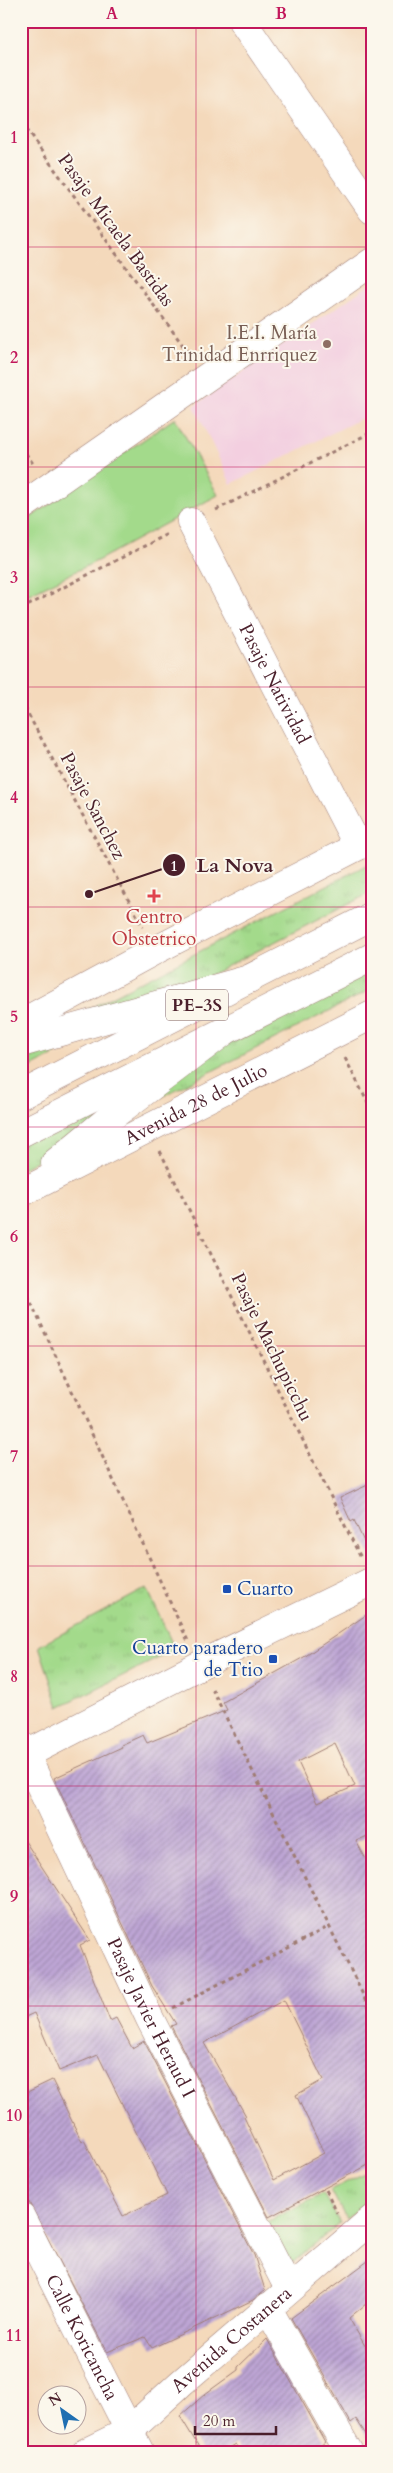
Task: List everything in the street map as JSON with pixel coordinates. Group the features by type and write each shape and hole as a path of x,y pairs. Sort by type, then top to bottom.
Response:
{"main road":[{"path":"242,21 372,210"},
{"path":"21,507 372,262"},
{"name":"Pasaje Natividad","path":"191,522 365,843"},
{"path":"21,1023 156,950 365,843"},
{"name":"PE-3S","path":"21,1095 372,916"},
{"name":"PE-3S","path":"21,1134 372,957"},
{"path":"21,1043 249,979"},
{"name":"Avenida 28 de Julio","path":"21,1192 372,1015"},
{"path":"21,1192 111,1116 225,1031"},
{"path":"23,1752 200,1666 367,1571"},
{"name":"Pasaje Javier Heraud I","path":"23,1752 150,2019 289,2289"},
{"name":"Calle Koricancha","path":"21,2217 135,2441"},
{"name":"Avenida Costanera","path":"86,2452 135,2441 267,2307 372,2219"},
{"path":"267,2307 349,2452"}],"path":[{"name":"Pasaje Micaela Bastidas","path":"21,123 206,378"},
{"name":"Pasaje Sanchez","path":"21,701 156,950"},
{"path":"334,1035 372,1111"},
{"name":"Pasaje Machupicchu","path":"148,1128 367,1571"},
{"path":"150,2019 328,1927"},
{"path":"326,2190 342,2221"}],"shaded area":[{"name":"I.E.I. María Trinidad Enrriquez","path":"372,283 372,413 231,484 194,406"}],"green space":[{"path":"175,418 218,495 99,560 21,598 21,524"},
{"path":"372,862 372,892 21,1072 21,1044"},
{"path":"372,964 372,989 21,1169 21,1143"},
{"path":"147,1588 175,1650 59,1707 39,1646"},
{"path":"372,2169 372,2198 346,2219 331,2190"},
{"path":"323,2194 340,2223 285,2269 263,2224"}],"building":[{"path":"372,1483 372,1559 354,1520 351,1522 340,1498"},
{"path":"372,1611 372,1834 356,1841 372,1870 372,2163 269,2217 171,2026 176,2024 152,1986 54,1778 122,1747 121,1745 143,1735 147,1743 227,1710 223,1702 304,1657","holes":["335,1743 355,1786 317,1803 298,1762","284,2000 323,2080 296,2095 324,2153 274,2180 244,2117 246,2116 204,2043"]},
{"path":"21,1835 90,1940 80,1945 110,2021 116,2018 132,2048 144,2041 254,2255 265,2290 253,2300 152,2348 145,2337 107,2352 21,2187 21,2095 52,2080 82,2142 84,2140 123,2216 167,2195 98,2055 59,2071 34,2013 21,2019"},
{"path":"372,2258 372,2299 349,2318 372,2358 372,2444 356,2419 351,2423 291,2318"},
{"path":"267,2339 325,2442 313,2452 241,2452 236,2444 223,2452 202,2452 180,2416 205,2394 238,2370 238,2367"}],"place":[{"name":"I.E.I. María Trinidad Enrriquez","path":"327,344"},
{"name":"La Nova","path":"89,894"},
{"name":"Centro Obstetrico","path":"154,896"},
{"name":"Cuarto","path":"227,1589"},
{"name":"Cuarto paradero de Ttio","path":"273,1659"}]}
